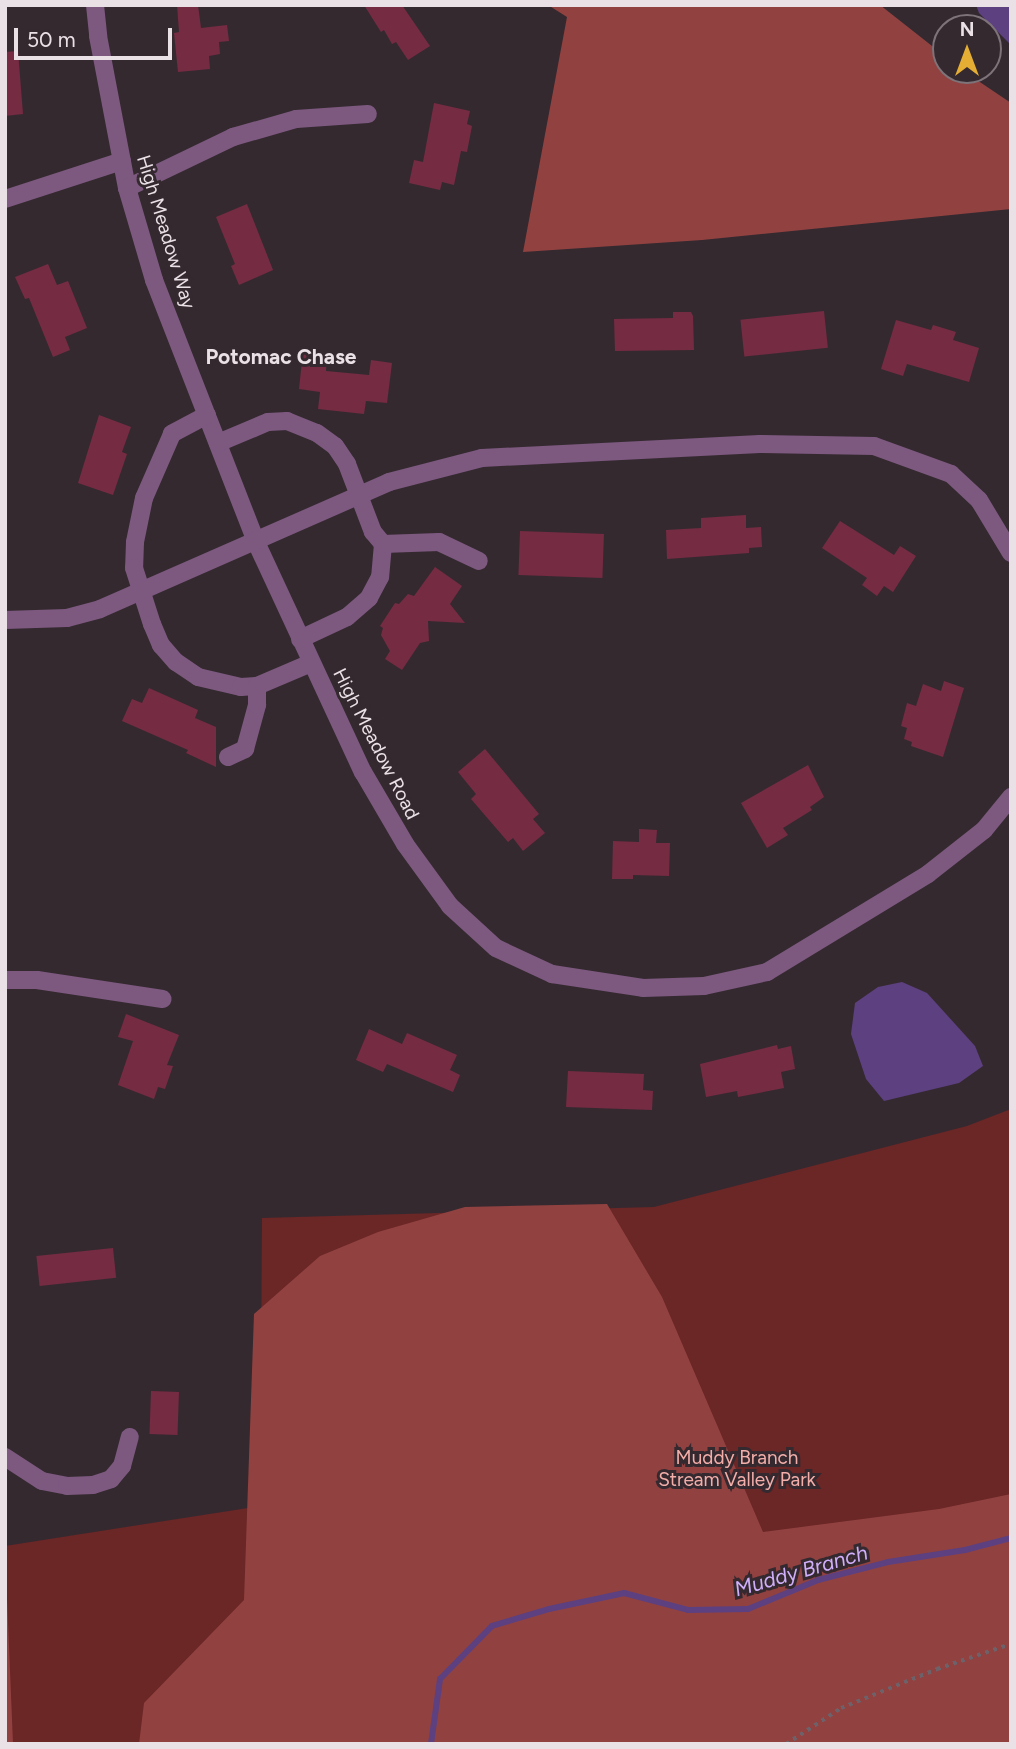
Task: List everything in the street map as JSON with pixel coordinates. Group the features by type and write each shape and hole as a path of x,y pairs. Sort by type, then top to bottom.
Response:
{"street":[{"name":"High Meadow Way","path":"95,5 98,36 127,188 154,280 256,542"},
{"path":"127,188 233,137 296,119 368,114"},
{"path":"5,199 122,161"},
{"path":"207,415 172,433 144,498 135,542 134,568 140,592 161,645 176,662 198,677 241,687 257,685 311,663"},
{"path":"218,443 268,422 287,421 300,425 335,446 347,464 373,532 383,544 380,577 369,598 347,617 300,639"},
{"path":"5,620 67,618 100,608 388,482 482,458 760,444 874,446 951,474 979,500 1011,553"},
{"name":"High Meadow Road","path":"256,542 363,772 405,844 450,906 496,948 552,974 643,988 704,985 767,971 928,874 984,830 1011,797"},
{"path":"383,544 439,542 479,561"},
{"path":"228,757 244,749 257,705 257,685"},
{"path":"5,980 37,979 163,999"},
{"path":"5,1457 42,1481 67,1486 93,1485 111,1479 117,1473 130,1437"}],"path":[{"path":"786,1744 841,1708 937,1669 1011,1644"}],"green space":[{"name":"Muddy Branch Stream Valley Park","path":"1011,1109 1011,1744 5,1744 5,1546 260,1506 262,1218 654,1207 967,1126"}],"shaded area":[{"path":"548,5 880,5 932,46 932,84 983,84 1011,103 1011,209 702,240 523,252 567,17"},
{"path":"976,5 1011,5 1011,45 1002,36 1002,14 979,13"},
{"path":"902,982 927,993 975,1046 983,1066 959,1083 884,1101 866,1079 851,1034 855,1003 878,987"},
{"name":"Muddy Branch Stream Valley Park","path":"607,1204 662,1297 763,1532 939,1509 1011,1494 1011,1744 139,1744 144,1703 244,1600 254,1314 320,1256 378,1232 465,1207"},
{"path":"5,1549 13,1744 5,1744"}],"building":[{"path":"177,5 198,5 201,28 227,25 229,41 219,42 220,54 209,56 210,69 178,72 174,33 179,32"},
{"path":"364,5 402,5 430,46 408,60 396,42 392,44 384,30 381,32"},
{"path":"18,51 23,114 5,116 5,52"},
{"path":"434,103 470,111 467,124 472,126 467,152 461,151 454,185 442,182 440,190 409,183 414,160 423,162"},
{"path":"247,204 273,270 239,285 231,266 235,264 216,217"},
{"path":"48,264 57,285 68,281 87,328 65,337 70,350 53,357 29,298 25,299 15,277"},
{"path":"824,311 828,348 744,357 740,320"},
{"path":"673,312 691,312 694,350 615,351 614,319 673,318"},
{"path":"896,320 931,330 933,325 956,332 953,340 979,348 969,382 907,364 903,376 881,369"},
{"path":"303,351 327,354 326,371 369,375 371,360 392,363 387,403 366,401 364,414 318,409 320,392 299,389"},
{"path":"99,415 131,427 122,452 127,454 113,495 78,483"},
{"path":"746,515 746,528 761,527 762,547 749,548 749,553 667,559 666,530 701,528 701,518"},
{"path":"840,521 894,555 900,546 916,556 893,592 884,586 877,596 862,585 867,578 822,548"},
{"path":"520,531 604,534 602,578 518,575"},
{"path":"435,567 462,586 450,604 465,623 428,621 429,641 420,643 402,670 385,659 390,651 381,635 383,628 380,626 395,603 399,604 408,594 414,596"},
{"path":"944,681 964,688 943,757 911,746 912,742 904,739 907,728 901,726 907,703 916,706 923,684 941,691"},
{"path":"149,688 198,710 195,718 216,727 216,767 186,753 188,750 122,721 132,699 142,703"},
{"path":"485,749 539,814 533,819 545,833 523,851 513,838 508,842 471,799 476,794 458,772"},
{"path":"808,765 824,797 810,807 812,810 783,828 788,835 767,848 741,803"},
{"path":"639,829 657,830 656,843 670,843 669,876 633,875 633,879 612,879 613,841 639,842"},
{"path":"126,1014 179,1035 167,1065 173,1066 165,1089 158,1087 154,1099 118,1085 133,1041 118,1037"},
{"path":"369,1029 402,1044 407,1033 457,1055 450,1070 460,1075 453,1092 387,1064 383,1072 356,1060"},
{"path":"777,1045 778,1049 791,1046 795,1069 781,1072 784,1088 738,1097 737,1091 706,1097 700,1064"},
{"path":"568,1071 644,1074 643,1090 653,1091 652,1110 566,1107"},
{"path":"113,1248 116,1278 40,1286 36,1256"},
{"path":"151,1391 179,1392 177,1435 149,1434"}],"waterway":[{"name":"Muddy Branch","path":"431,1744 440,1679 492,1626 549,1609 624,1593 688,1610 748,1609 818,1580 888,1562 965,1550 1011,1538"}],"district":[{"name":"Potomac Chase","path":"281,357"}]}
